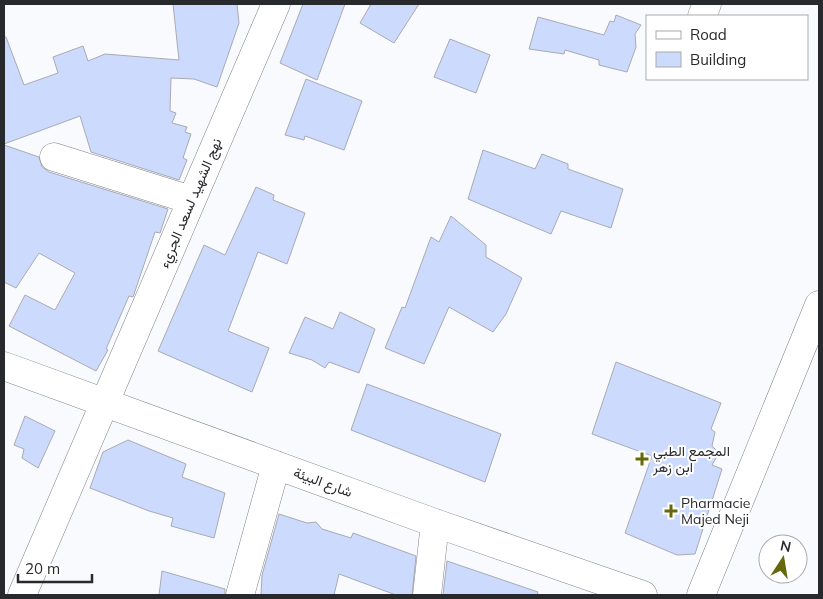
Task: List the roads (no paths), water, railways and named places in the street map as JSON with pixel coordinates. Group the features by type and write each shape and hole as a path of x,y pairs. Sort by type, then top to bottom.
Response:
{"street":[{"name":"نهج الشهيد لسعد الجريء","path":"22,595 276,4"},
{"path":"54,156 191,200"},
{"path":"701,595 819,305"},
{"name":"شارع البيئة","path":"4,366 435,523 643,595"},
{"path":"240,595 276,465"},
{"path":"428,595 435,523"}],"place":[{"name":"المجمع الطبي ابن زهر","path":"642,459"},
{"name":"Pharmacie Majed Neji","path":"671,511"}]}
